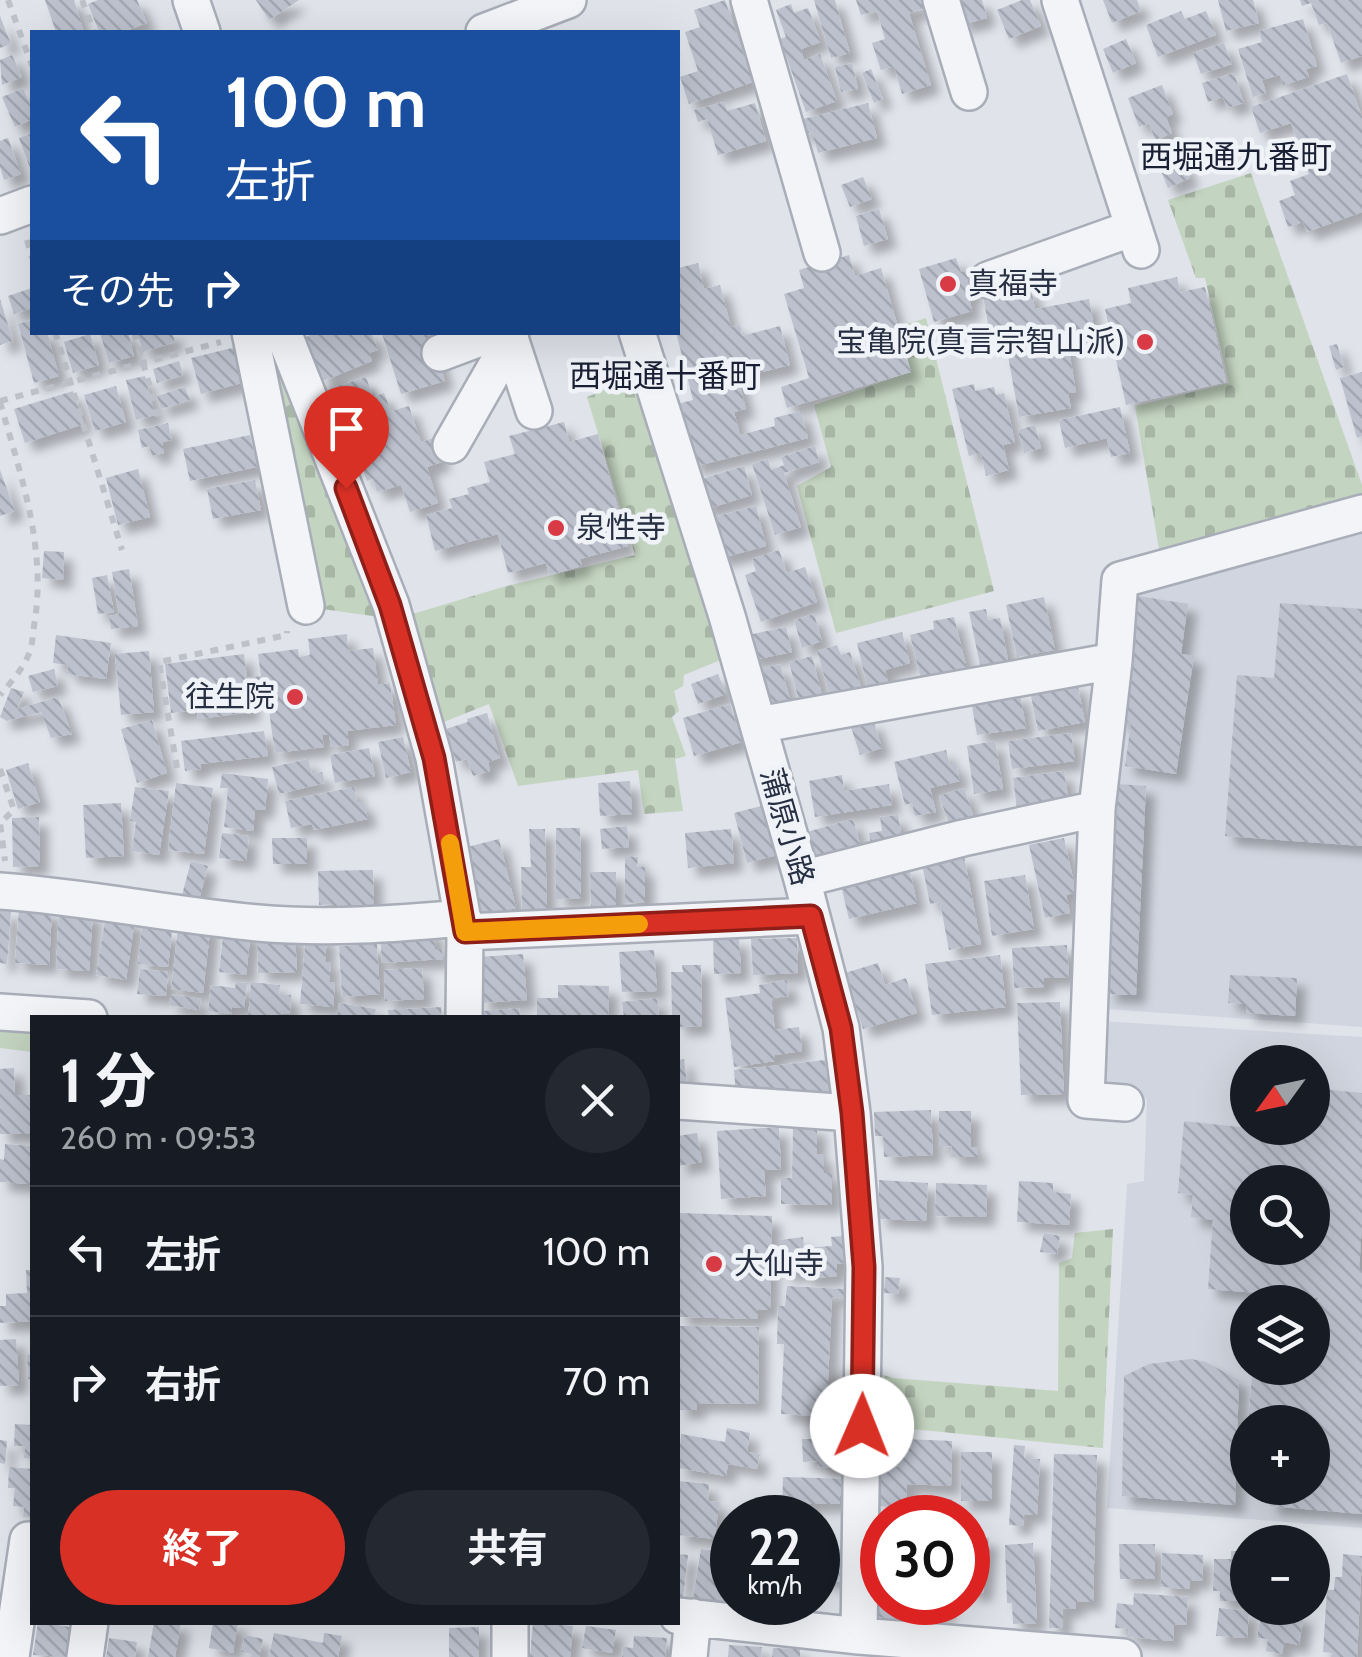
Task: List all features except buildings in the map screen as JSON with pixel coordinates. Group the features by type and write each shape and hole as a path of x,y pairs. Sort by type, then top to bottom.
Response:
{"street":[{"path":"191,0 201,30"},
{"path":"749,0 822,254"},
{"path":"941,0 969,92"},
{"path":"988,280 1137,239 1060,0"},
{"path":"492,30 550,15"},
{"path":"0,216 30,205"},
{"path":"261,335 296,611"},
{"path":"262,335 390,605 434,758 464,925 464,1015"},
{"path":"440,354 505,335"},
{"path":"505,335 534,410"},
{"path":"451,445 505,335"},
{"name":"蒲原小路","path":"638,335 727,616 841,1028 864,1267 859,1636"},
{"path":"1125,1103 1086,1100 1097,809 1120,580 1362,513"},
{"path":"758,725 1114,661"},
{"path":"802,879 1097,809"},
{"path":"5,891 258,923 464,925 811,916"},
{"path":"0,1012 45,1015"},
{"path":"680,1101 852,1113"},
{"path":"10,1657 20,1539"},
{"path":"689,1657 685,1616 859,1636 1123,1657"},
{"path":"85,1657 90,1625"},
{"path":"510,1625 510,1657"}],"path":[{"path":"8,0 30,60"},
{"path":"82,0 93,30"},
{"path":"56,335 122,550"},
{"path":"135,335 159,418"},
{"path":"0,695 15,678 30,650 37,605 33,523 0,402 253,335"},
{"path":"177,768 158,662 287,635 296,611"},
{"path":"0,769 14,810 0,823 5,891"}],"shaded area":[{"path":"1362,529 1362,1027 1092,1008 1124,587"},
{"path":"1100,1021 1362,1037 1362,1528 1107,1508 1127,1184 1144,1181 1147,1099 1094,1091"}],"green space":[{"path":"1251,173 1362,485 1362,497 1160,555 1135,406 1229,383 1205,278 1196,278 1168,200"},
{"path":"926,318 994,591 836,633 797,486 831,467 814,405 911,372 898,327"},
{"path":"257,335 273,335 380,617 315,608"},
{"path":"640,375 730,656 684,675 683,686 674,691 679,711 672,717 686,756 675,759 683,811 644,814 638,770 518,786 489,704 436,725 409,615 635,555 587,397"},
{"path":"4,1023 30,1025 30,1052 0,1048"},
{"path":"1113,1229 1103,1448 881,1423 883,1375 1058,1391 1059,1263 1072,1258 1075,1233"}],"slow traffic":[{"path":"450,843 465,932 639,924"}],"place":[{"name":"真福寺","path":"948,284"},
{"name":"宝亀院(真言宗智山派)","path":"1145,342"},
{"name":"泉性寺","path":"556,528"},
{"name":"往生院","path":"295,697"},
{"name":"大仙寺","path":"714,1264"}],"district":[{"name":"西堀通九番町","path":"1236,157"},
{"name":"西堀通十番町","path":"665,376"}],"route":[{"path":"346,488 390,605 434,758 465,932 811,916 841,1028 852,1113 864,1267 862,1426"}]}
